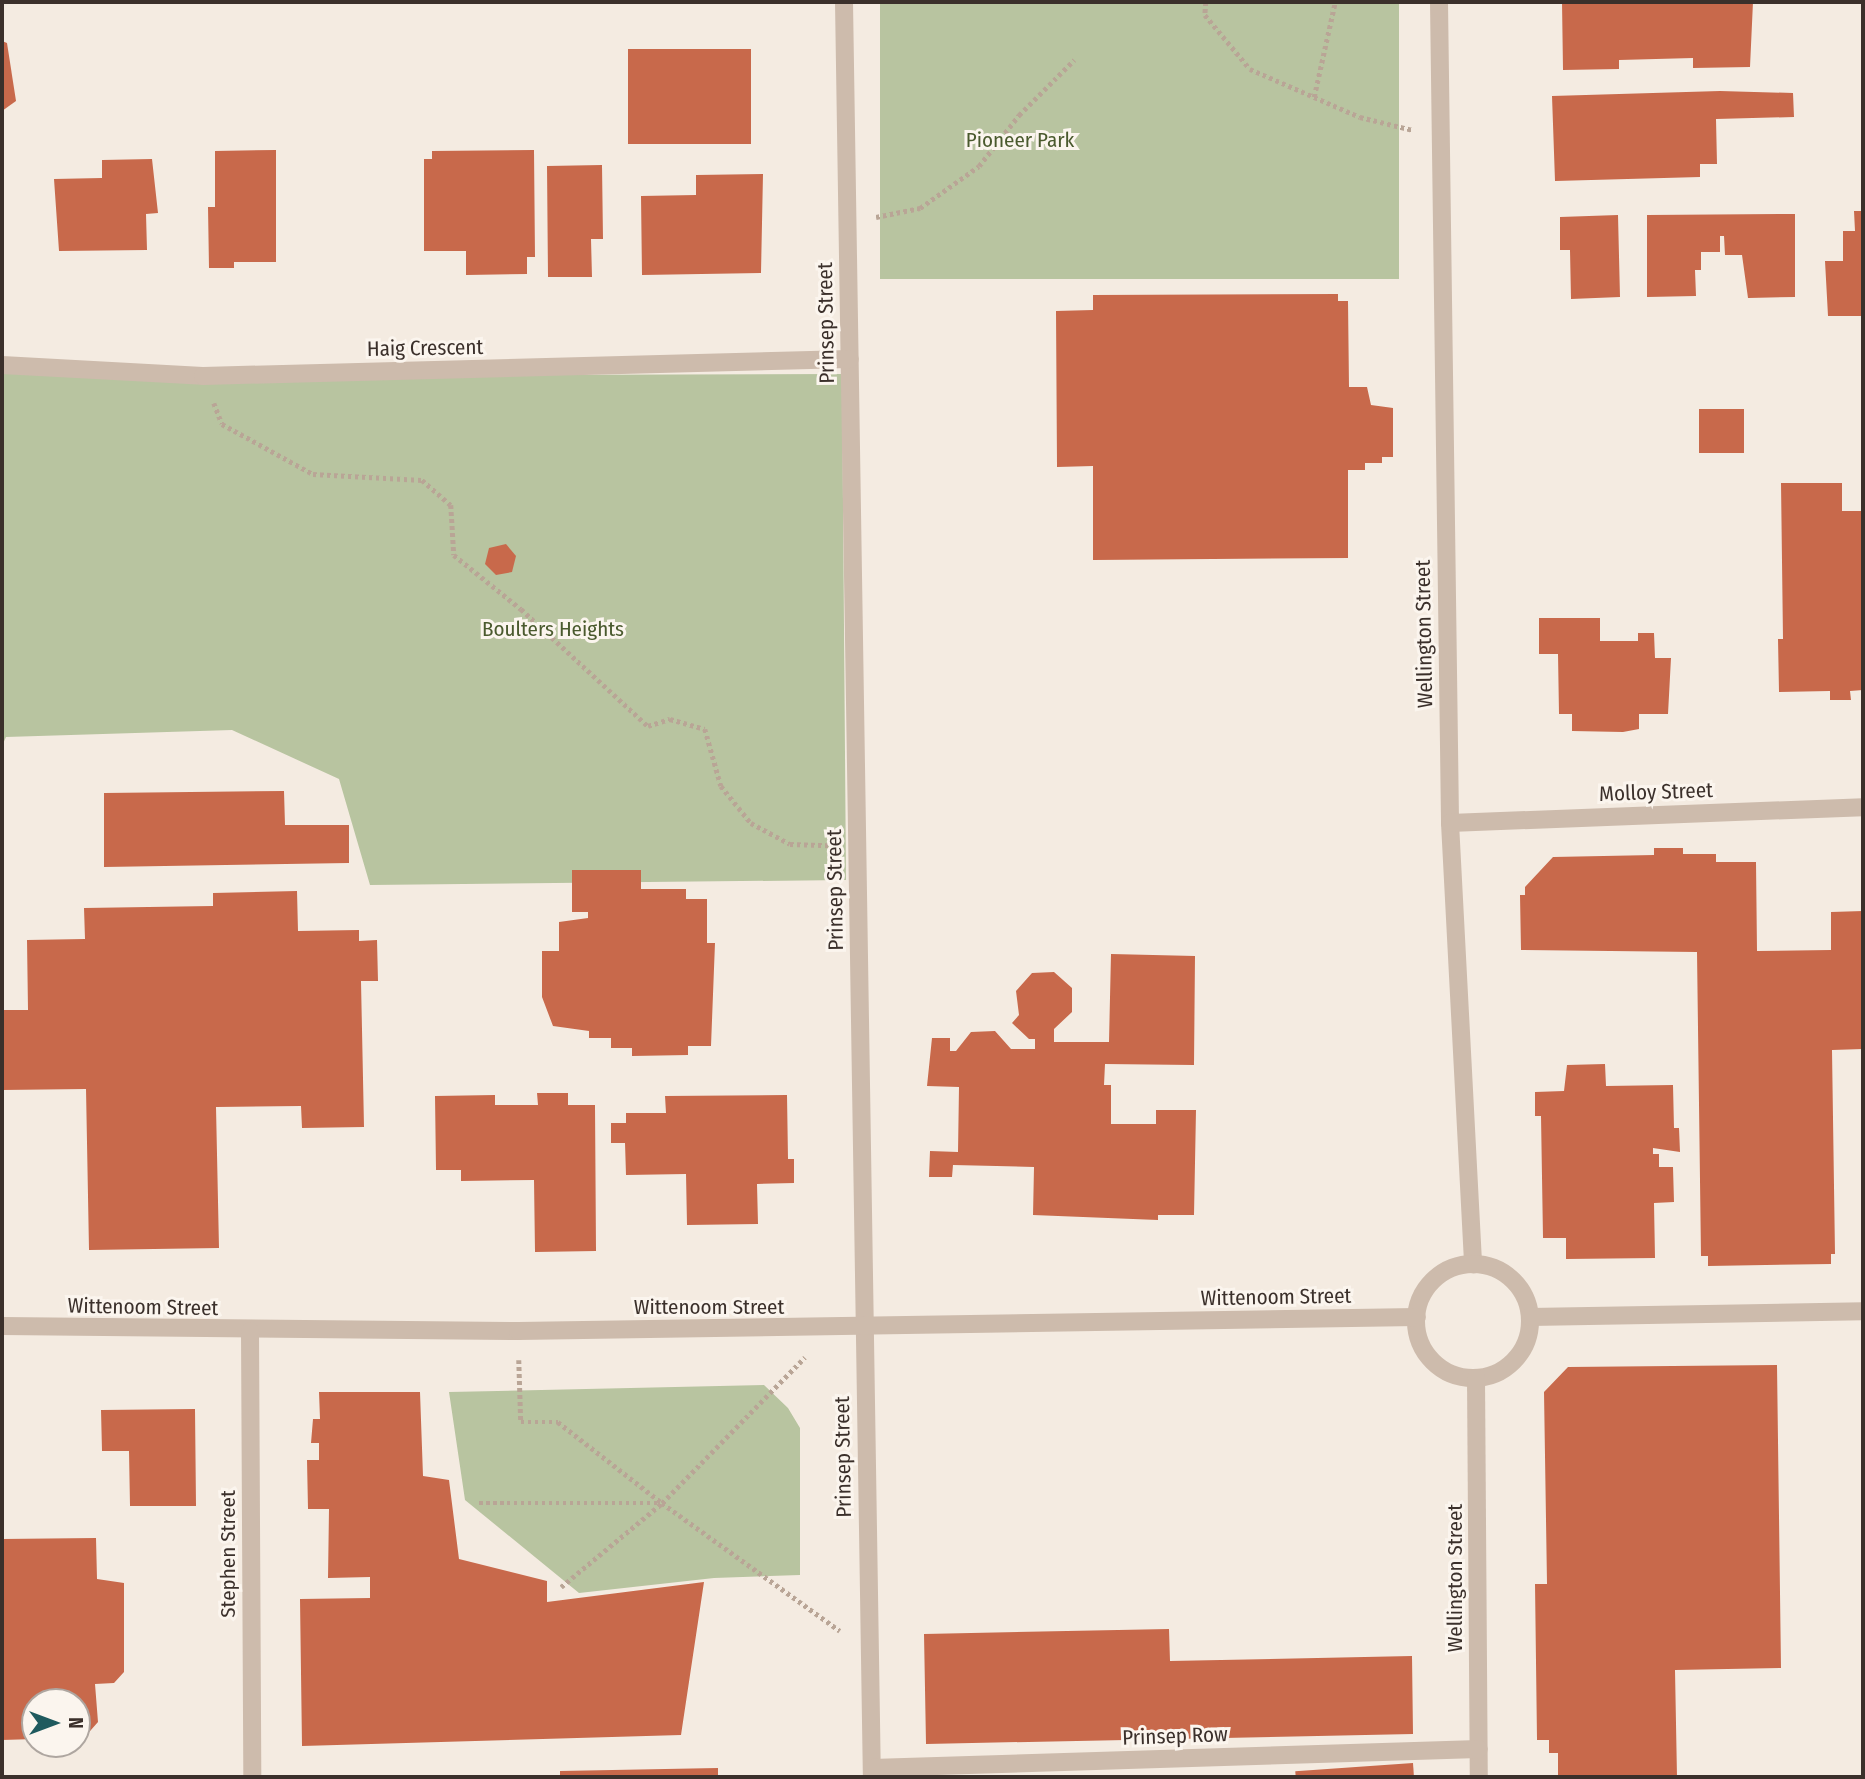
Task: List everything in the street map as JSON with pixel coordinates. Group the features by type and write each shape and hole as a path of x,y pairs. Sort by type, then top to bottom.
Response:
{"street":[{"name":"Prinsep Street","path":"844,2 872,1773"},
{"name":"Wellington Street","path":"1439,2 1450,823 1473,1264"},
{"name":"Haig Crescent","path":"2,365 203,376 850,359"},
{"name":"Molloy Street","path":"1450,823 1863,807"},
{"path":"1473,1264 1499,1269 1514,1281 1525,1298 1530,1317 1528,1335 1515,1358 1494,1374 1476,1378 1458,1376 1429,1357 1419,1342 1417,1317 1427,1286 1442,1273 1473,1264"},
{"path":"1530,1317 1863,1311"},
{"name":"Wittenoom Street","path":"2,1326 250,1331 518,1331 832,1329 1417,1317"},
{"name":"Stephen Street","path":"250,1331 252,1777"},
{"name":"Wellington Street","path":"1476,1378 1479,1777"},
{"name":"Prinsep Row","path":"872,1773 1479,1749"}],"path":[{"path":"1206,2 1205,15 1250,69 1360,117 1441,137"},
{"path":"1314,97 1335,2"},
{"path":"847,223 920,208 979,166 1019,115 1074,60"},
{"path":"203,376 222,424 313,474 422,480 451,505 454,555 521,609 648,726 670,719 705,729 721,786 751,823 790,844 857,845"},
{"path":"561,1587 662,1503 832,1329"},
{"path":"518,1331 521,1422 558,1422 662,1503 845,1634"},
{"path":"479,1503 662,1503"}],"green space":[{"name":"Pioneer Park","path":"880,2 1399,2 1399,279 880,279"},
{"name":"Boulters Heights","path":"2,365 146,376 842,374 846,880 370,885 339,779 232,730 6,737 2,746"},
{"path":"764,1385 788,1408 800,1428 800,1575 714,1578 579,1593 465,1500 449,1392"}],"building":[{"path":"1562,2 1753,2 1750,67 1693,68 1693,58 1619,60 1619,69 1563,70"},
{"path":"2,41 7,43 16,101 2,111"},
{"path":"628,49 751,49 751,144 628,144"},
{"path":"1720,91 1793,93 1794,117 1716,119 1717,164 1700,164 1700,177 1555,181 1552,96"},
{"path":"276,150 276,262 234,262 234,268 209,268 208,207 215,207 215,151"},
{"path":"534,150 535,257 527,257 527,274 466,275 466,251 424,251 424,159 432,159 432,151"},
{"path":"152,159 158,213 146,214 147,250 59,251 54,179 102,178 102,160"},
{"path":"602,165 603,239 591,239 592,277 548,277 547,166"},
{"path":"763,174 761,273 642,275 641,196 696,195 696,175"},
{"path":"1854,211 1863,211 1863,316 1828,316 1825,261 1843,261 1843,231 1855,231"},
{"path":"1795,214 1795,297 1748,298 1742,255 1725,255 1724,236 1720,236 1720,252 1701,252 1701,270 1695,270 1696,296 1647,297 1647,215"},
{"path":"1618,215 1620,297 1571,299 1570,250 1560,250 1560,217"},
{"path":"1338,294 1338,301 1348,301 1349,387 1367,387 1371,405 1393,408 1393,457 1382,457 1382,463 1365,463 1365,470 1348,470 1348,558 1093,560 1093,466 1057,467 1056,311 1093,310 1093,295"},
{"path":"1699,409 1744,409 1744,453 1699,453"},
{"path":"1781,483 1842,483 1842,511 1863,511 1863,690 1850,691 1851,700 1830,700 1830,691 1779,692 1778,639 1783,639"},
{"path":"506,544 516,556 512,572 496,575 485,564 489,548"},
{"path":"1539,618 1600,618 1600,641 1638,641 1638,633 1654,633 1655,658 1671,658 1668,714 1639,714 1639,729 1623,732 1572,731 1572,714 1559,714 1558,654 1539,654"},
{"path":"284,791 285,825 349,825 349,863 104,867 104,793"},
{"path":"1654,848 1683,848 1683,854 1716,854 1716,862 1756,862 1757,951 1831,950 1831,912 1863,911 1863,1049 1832,1050 1835,1254 1831,1254 1831,1264 1708,1266 1708,1256 1701,1256 1697,952 1521,950 1520,895 1525,895 1525,887 1553,857 1654,855"},
{"path":"572,870 641,870 641,889 686,889 686,899 707,899 707,943 715,943 711,1046 688,1046 688,1055 632,1056 632,1048 611,1048 611,1038 589,1038 589,1031 553,1026 542,997 542,951 559,951 559,922 588,918 588,912 572,912"},
{"path":"297,891 298,931 359,930 359,941 377,940 378,981 361,981 364,1127 302,1128 301,1106 216,1107 219,1248 89,1250 86,1089 2,1090 2,1010 28,1010 27,940 85,939 84,908 213,906 213,893"},
{"path":"1111,954 1195,956 1194,1065 1105,1064 1104,1085 1111,1085 1111,1124 1156,1124 1156,1110 1196,1110 1194,1215 1158,1215 1158,1220 1033,1215 1034,1167 953,1165 952,1177 929,1177 930,1151 958,1152 959,1087 927,1086 932,1038 950,1038 950,1051 956,1051 971,1032 995,1031 1011,1049 1035,1049 1035,1039 1029,1039 1012,1023 1019,1015 1016,991 1032,973 1054,972 1072,988 1072,1012 1054,1029 1054,1042 1109,1042"},
{"path":"1605,1064 1606,1086 1673,1085 1674,1128 1679,1128 1680,1152 1653,1148 1653,1154 1659,1154 1659,1167 1673,1167 1674,1202 1654,1203 1655,1258 1566,1259 1566,1238 1543,1238 1541,1116 1535,1116 1535,1092 1564,1091 1567,1065"},
{"path":"537,1093 568,1093 568,1105 595,1105 596,1251 535,1252 534,1180 461,1181 461,1170 436,1170 435,1096 495,1095 495,1105 538,1105"},
{"path":"787,1095 788,1159 794,1159 794,1183 757,1184 758,1224 687,1225 686,1174 626,1175 625,1143 611,1143 611,1123 626,1123 626,1113 666,1113 665,1096"},
{"path":"1777,1365 1781,1668 1675,1670 1677,1777 1558,1777 1558,1753 1549,1753 1549,1740 1537,1740 1535,1584 1547,1584 1544,1392 1568,1367"},
{"path":"319,1392 420,1392 423,1476 449,1480 459,1559 547,1581 547,1602 704,1582 681,1735 302,1746 300,1599 370,1598 370,1577 328,1578 329,1509 308,1509 307,1460 319,1460 319,1443 311,1443 313,1419 320,1419"},
{"path":"195,1409 196,1506 130,1506 129,1451 102,1451 101,1410"},
{"path":"96,1538 97,1579 124,1583 124,1672 114,1683 95,1684 98,1722 91,1730 91,1688 21,1688 21,1739 2,1740 2,1539"},
{"path":"1169,1629 1170,1661 1412,1656 1413,1734 926,1744 924,1634"},
{"path":"1413,1763 1414,1777 1296,1777 1295,1771"},
{"path":"718,1768 718,1777 560,1777 560,1771"}]}
